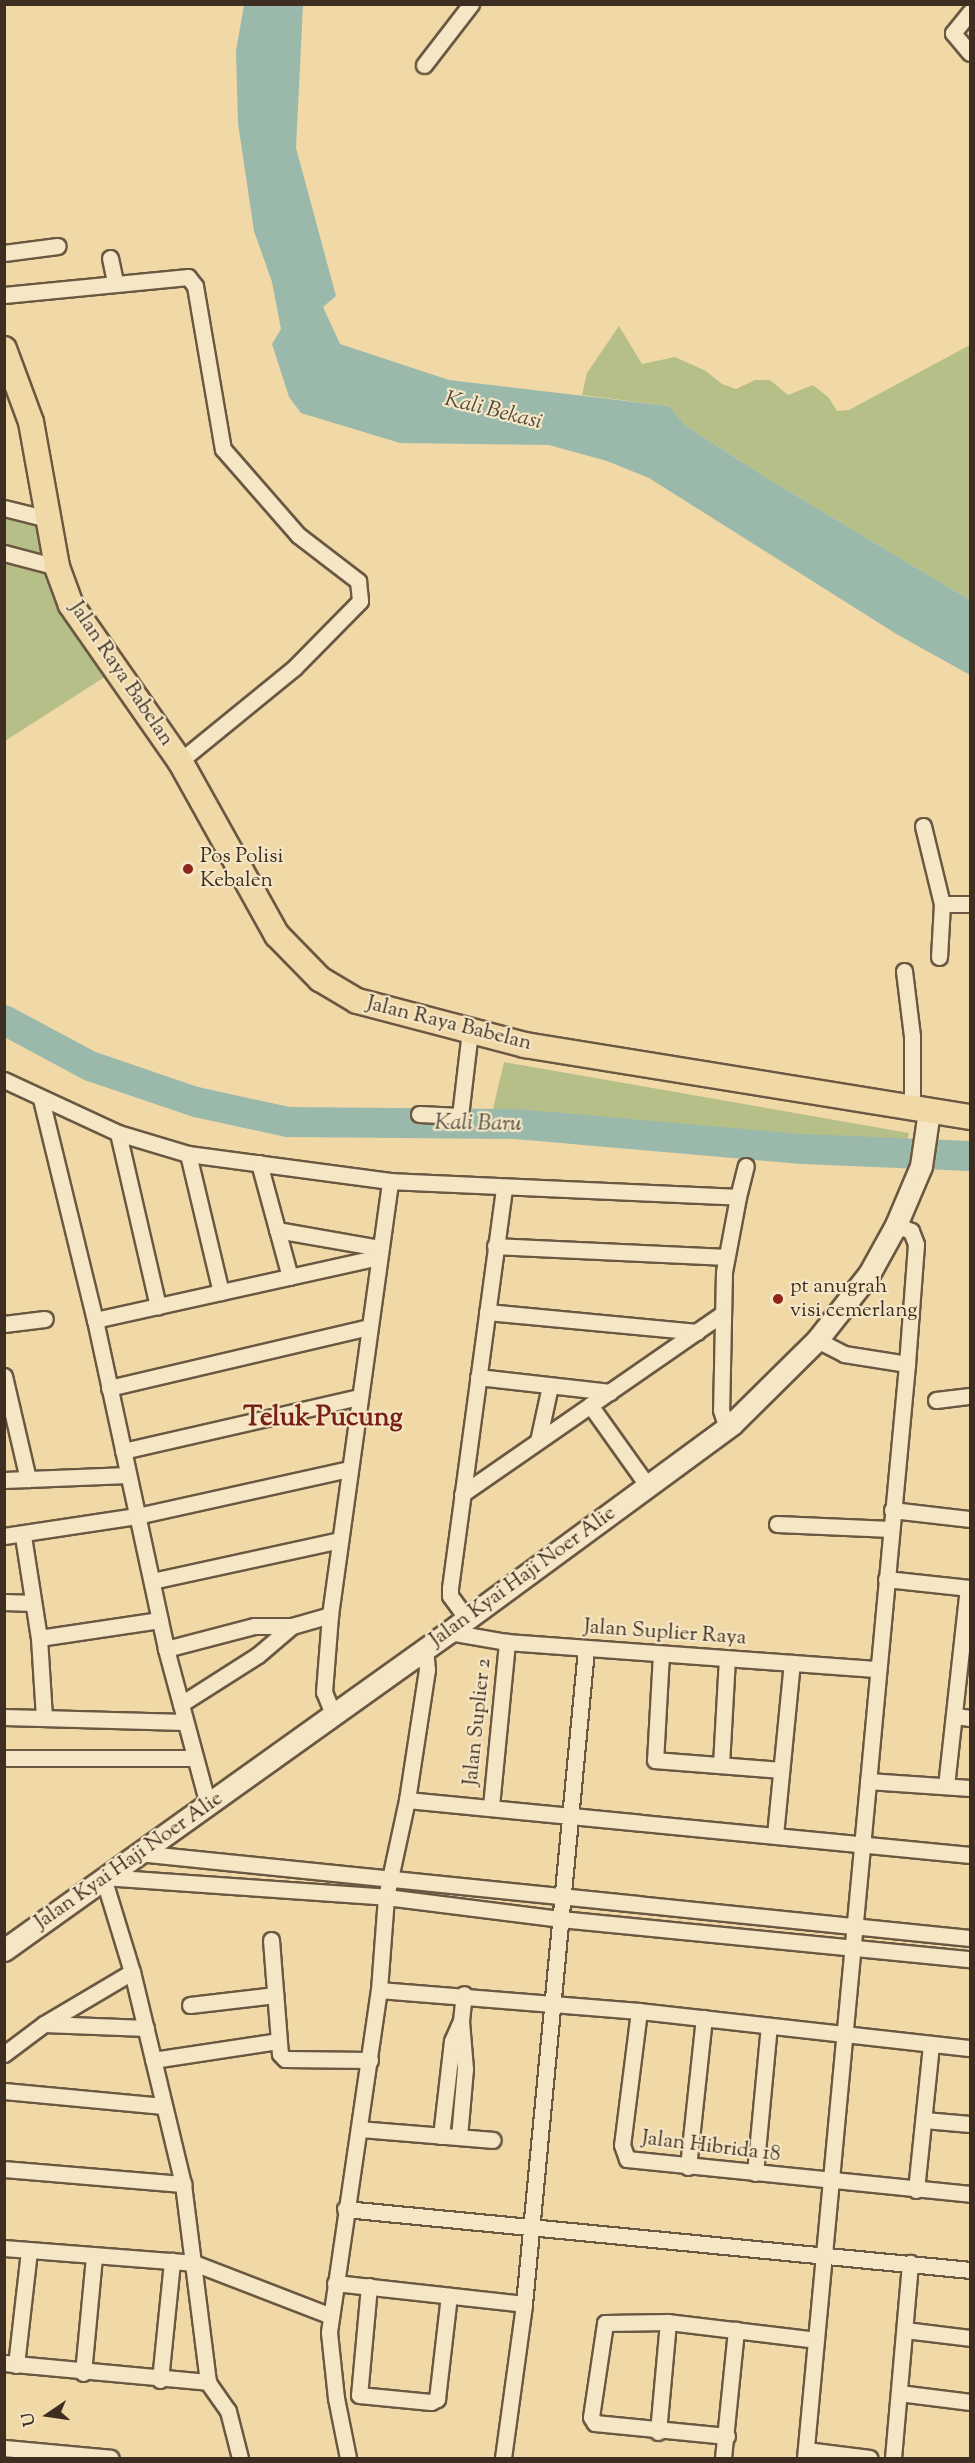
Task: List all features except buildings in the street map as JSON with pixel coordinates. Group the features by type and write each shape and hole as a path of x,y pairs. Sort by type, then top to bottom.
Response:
{"main road":[{"name":"Jalan Raya Babelan","path":"4,349 31,422 57,567 71,605 180,761 277,935 320,979 357,1001 525,1045 921,1111 970,1117"}],"street":[{"path":"424,64 471,4"},
{"path":"970,12 953,33 970,53"},
{"path":"4,253 58,246"},
{"path":"110,258 115,281"},
{"path":"4,295 115,281 188,277 195,286 223,449 298,535 358,581 361,591 360,601 294,668 180,761"},
{"path":"4,508 48,519"},
{"path":"4,553 57,567"},
{"path":"923,826 942,904 939,957"},
{"path":"942,904 970,904"},
{"path":"904,971 921,1111"},
{"path":"419,1114 460,1116 470,1031"},
{"path":"4,1080 118,1133 188,1154 390,1181 738,1197"},
{"path":"41,1098 95,1320 166,1648 208,1805"},
{"name":"Jalan Kyai Haji Noer Alie","path":"4,1950 103,1877 208,1805 425,1647 449,1632 727,1428 818,1340 869,1274 896,1225 921,1166 924,1138 921,1111"},
{"path":"118,1133 158,1306"},
{"path":"188,1154 221,1292"},
{"path":"259,1163 290,1276"},
{"path":"727,1428 721,1410 725,1257 746,1166"},
{"path":"333,1714 324,1692 330,1615 390,1181"},
{"path":"467,1619 450,1596 450,1588 504,1187"},
{"path":"869,2458 805,2454 832,2182 916,1244 910,1231 896,1225"},
{"path":"277,1230 380,1252"},
{"path":"495,1246 725,1257"},
{"path":"95,1320 290,1276 380,1252"},
{"path":"487,1312 697,1332"},
{"path":"462,1494 722,1314"},
{"path":"4,1324 45,1319"},
{"path":"109,1388 369,1328"},
{"path":"818,1340 844,1354 907,1364"},
{"path":"4,1376 8,1403 28,1479"},
{"path":"478,1377 610,1392"},
{"path":"538,1441 550,1386"},
{"path":"936,1400 970,1396"},
{"path":"123,1451 359,1397"},
{"path":"590,1405 647,1485"},
{"path":"4,1536 23,1536 137,1516 349,1469"},
{"path":"4,1480 128,1475"},
{"path":"892,1510 970,1516"},
{"path":"777,1524 891,1529"},
{"path":"23,1536 39,1638 44,1718"},
{"path":"152,1581 340,1540"},
{"path":"886,1579 969,1588 963,1717 946,1786"},
{"path":"4,1602 33,1603"},
{"path":"166,1648 254,1626 292,1626 330,1615"},
{"path":"39,1638 160,1620"},
{"path":"181,1704 258,1655 292,1626"},
{"name":"Jalan Suplier Raya","path":"449,1632 507,1642 586,1649 878,1669"},
{"name":"Jalan Suplier 2","path":"491,1806 507,1642"},
{"path":"348,2458 336,2398 329,2332 345,2209 370,2060 379,1990 386,1897 407,1800 427,1670 425,1647"},
{"path":"503,2458 524,2304 586,1649"},
{"path":"661,1654 653,1757 662,1763 781,1770"},
{"path":"721,1765 727,1659"},
{"path":"775,1834 792,1663"},
{"path":"4,1717 185,1722"},
{"path":"4,1758 195,1758"},
{"path":"868,1780 970,1788"},
{"path":"407,1800 570,1813 970,1855"},
{"path":"138,1853 970,1938"},
{"path":"240,2458 228,2411 208,2382 183,2184 132,1972 103,1877 386,1897 560,1919 970,1959"},
{"path":"271,1940 278,2041 285,2059 370,2060"},
{"path":"4,2054 44,2024 132,1972"},
{"path":"379,1990 464,1994 554,2005 639,2011 970,2048"},
{"path":"459,2137 465,2069 461,2021 464,1994"},
{"path":"190,2005 275,1995"},
{"name":"Jalan Hibrida 18","path":"639,2011 622,2153 627,2159 832,2182 970,2194"},
{"path":"688,2167 704,2018"},
{"path":"441,2136 452,2041 461,2021"},
{"path":"44,2024 146,2028"},
{"path":"755,2173 769,2026"},
{"path":"153,2060 278,2041"},
{"path":"916,2190 931,2045"},
{"path":"4,2091 163,2106"},
{"path":"924,2120 970,2124"},
{"path":"359,2129 493,2140"},
{"path":"4,2169 183,2184"},
{"path":"345,2209 970,2270"},
{"path":"4,2248 194,2263 331,2316"},
{"path":"29,2251 10,2364 160,2380 208,2382"},
{"path":"83,2373 94,2256"},
{"path":"160,2380 172,2261"},
{"path":"893,2458 910,2263"},
{"path":"335,2283 524,2304"},
{"path":"359,2395 369,2286"},
{"path":"336,2398 359,2395 431,2402 437,2399 449,2296"},
{"path":"726,2436 658,2432 598,2425 591,2417 605,2323 668,2322 816,2340"},
{"path":"658,2432 668,2322"},
{"path":"723,2458 736,2330"},
{"path":"905,2330 970,2338"},
{"path":"899,2393 970,2402"},
{"path":"4,2448 111,2458"}],"green space":[{"path":"619,326 642,364 675,357 706,371 722,384 736,389 755,380 770,380 788,395 813,385 829,398 837,411 849,410 970,345 970,600 762,475 685,425 669,406 582,395 587,373"},
{"path":"5,508 48,519 57,567 114,671 5,741"},
{"path":"504,1062 909,1133 906,1147 492,1113"}],"water":[{"name":"Kali Bekasi","path":"244,5 303,5 296,148 336,296 323,307 340,344 449,380 669,406 685,425 762,475 970,600 970,675 898,635 649,478 607,461 549,445 400,443 301,413 289,397 272,344 281,329 272,282 254,231 238,123 236,51"}],"waterway":[{"name":"Kali Baru","path":"4,1020 90,1066 196,1102 288,1122 516,1124 803,1149 970,1156"}],"place":[{"name":"Pos Polisi Kebalen","path":"188,869"},
{"name":"pt anugrah visi cemerlang","path":"778,1299"}],"district":[{"name":"Teluk Pucung","path":"323,1419"}]}
